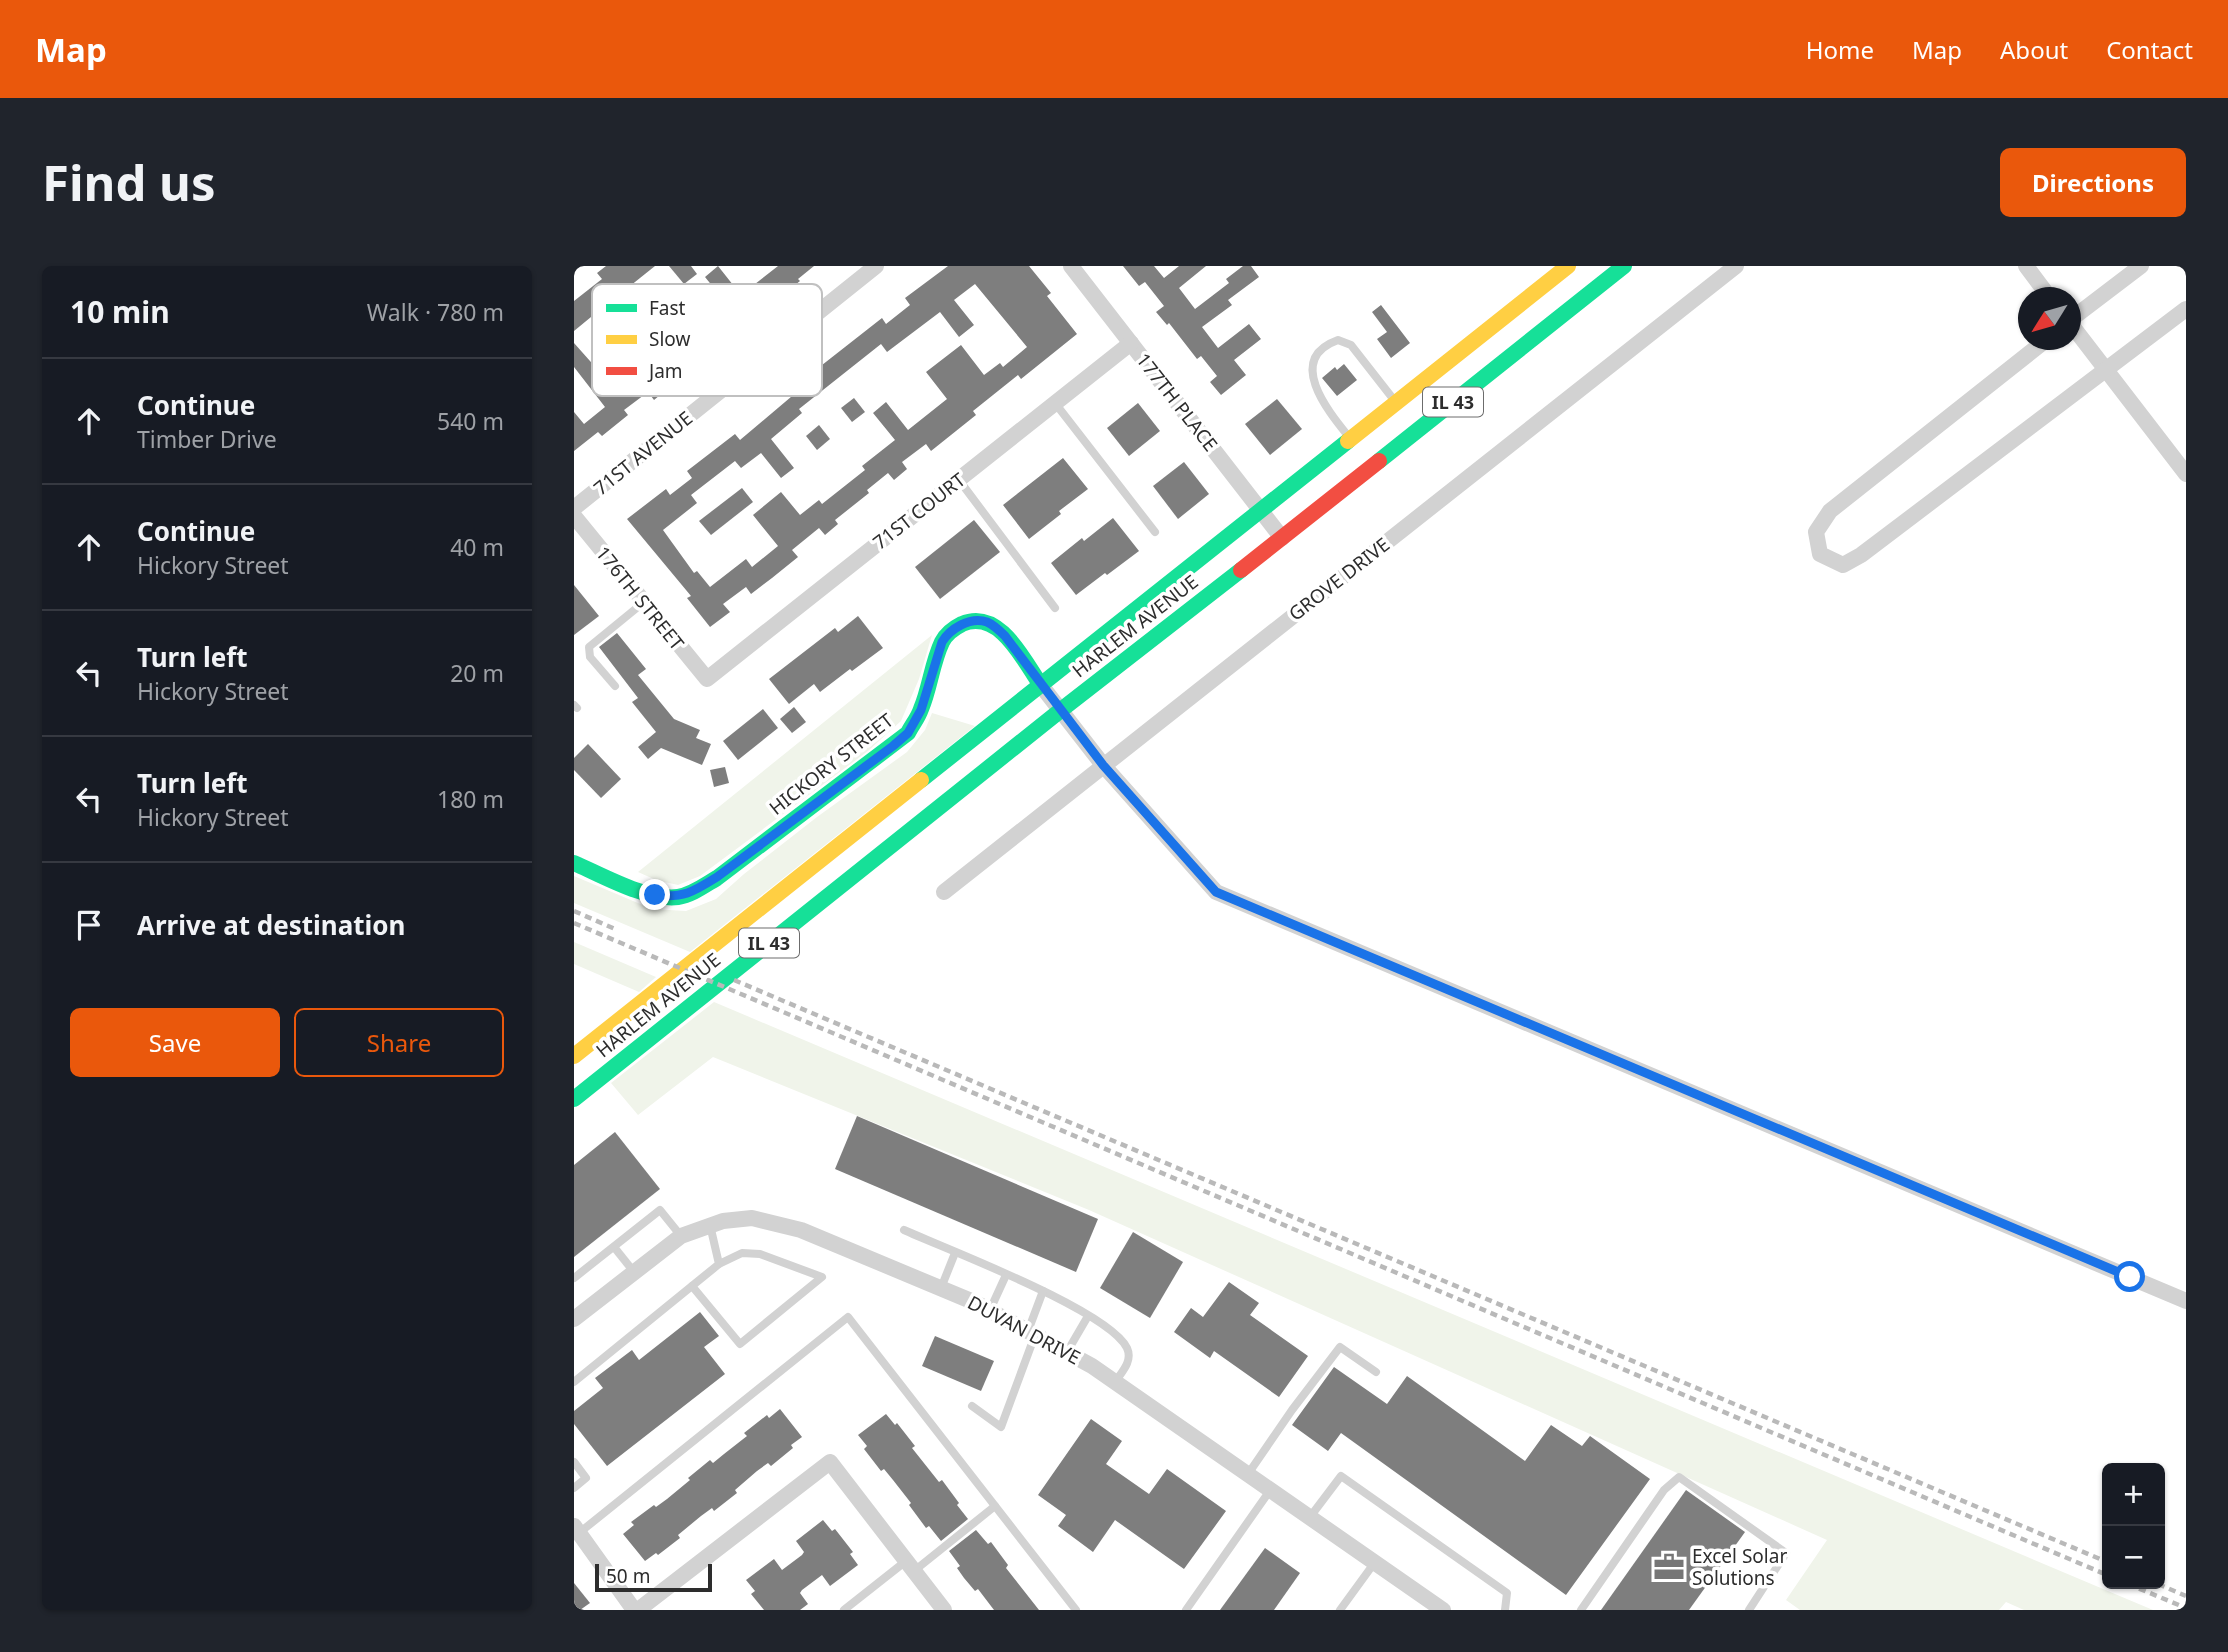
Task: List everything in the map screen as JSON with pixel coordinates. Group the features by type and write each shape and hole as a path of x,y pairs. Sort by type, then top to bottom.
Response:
{"main road":[{"name":"HARLEM AVENUE","path":"574,1099 1061,710 1282,538 1491,350 1569,266"},
{"name":"HARLEM AVENUE","path":"574,1056 1396,403 1491,350 1624,266"},
{"name":"HICKORY STREET","path":"574,863 655,895 676,897 696,890 908,733 921,710 942,642 947,634 961,625 985,621 994,626 1005,636 1040,684"}],"street":[{"name":"71ST AVENUE","path":"822,309 876,266"},
{"name":"177TH PLACE","path":"1071,266 1282,538"},
{"name":"GROVE DRIVE","path":"944,892 1736,266"},
{"path":"2026,266 2042,287"},
{"path":"2081,313 2141,266"},
{"path":"2033,350 1830,511 1816,532 1820,554 1843,565 1861,555 2186,309"},
{"path":"2081,337 2186,474"},
{"name":"71ST COURT","path":"707,679 1131,343"},
{"name":"71ST AVENUE","path":"574,508 714,396"},
{"name":"176TH STREET","path":"574,516 707,679"},
{"path":"1040,684 1103,765 1216,892 2186,1301"},
{"name":"DUVAN DRIVE","path":"574,1319 681,1236 723,1221 752,1219 801,1230 990,1310 1092,1366 1443,1610"},
{"path":"577,1530 636,1610 830,1462 910,1566 938,1608"}],"lane":[{"path":"1351,439 1330,414 1314,383 1314,357 1330,343 1338,340 1351,345 1396,403"},
{"path":"1055,403 1155,532"},
{"path":"959,480 1055,608"},
{"path":"615,686 590,657 589,647 644,602"},
{"path":"574,1278 660,1210 681,1236"},
{"path":"710,1225 719,1264"},
{"path":"904,1230 1044,1291 1115,1334 1127,1349 1129,1362 1115,1382"},
{"path":"614,1247 634,1272"},
{"path":"574,1382 719,1264 742,1253 760,1254 822,1278 740,1344 692,1286"},
{"path":"941,1288 955,1253"},
{"path":"990,1310 1006,1275"},
{"path":"972,1406 1001,1427 1044,1291"},
{"path":"1067,1352 1088,1316"},
{"path":"577,1530 848,1317 1076,1610"},
{"path":"1248,1474 1340,1347 1376,1372"},
{"path":"574,1462 586,1478 574,1488"},
{"path":"1310,1517 1341,1476 1507,1593 1505,1610"},
{"path":"1581,1610 1664,1490 1679,1477 1786,1553 1749,1610"},
{"path":"1186,1610 1270,1489"},
{"path":"844,1610 995,1506"},
{"path":"1340,1610 1375,1562"}],"shaded area":[{"path":"932,635 919,679 901,721 868,751 700,876 678,885 638,872"},
{"path":"932,713 975,726 690,952 574,903 574,876 652,909 686,911 716,899 817,817 907,752 925,730"},
{"path":"574,942 656,977 639,992 574,964"},
{"path":"714,1002 2153,1610 2024,1610 2006,1602 1999,1610 1800,1610 1786,1600 1827,1540 1089,1210 713,1057 638,1115 611,1083"}],"building":[{"path":"606,266 655,266 632,284 596,284 602,279 597,273"},
{"path":"669,266 691,266 697,274 684,284"},
{"path":"718,266 732,284 711,284 705,277"},
{"path":"778,266 814,266 798,279 800,281 796,284 755,284"},
{"path":"948,266 1029,266 1051,293 1047,296 1077,334 1021,379 1018,375 973,411 976,415 931,451 926,444 902,462 907,469 894,480 888,473 867,490 869,493 835,520 838,524 825,535 819,528 792,550 798,557 772,578 751,594 746,587 723,604 730,612 710,627 687,598 691,596 627,519 666,489 670,495 692,478 687,471 735,434 740,440 792,396 815,396 799,409 802,413 771,439 794,468 781,478 761,453 741,468 735,461 691,495 697,503 663,530 694,573 697,571 710,587 746,559 752,567 778,546 753,515 781,492 800,515 819,500 822,504 865,470 862,466 895,440 873,413 886,402 908,430 947,399 926,372 961,345 984,375 1000,363 1003,367 1027,347 975,284 954,300 974,325 959,337 940,312 887,352 881,344 822,391 822,365 882,318 886,324 910,305 905,298"},
{"path":"1123,266 1154,266 1164,278 1179,266 1206,266 1179,288 1195,309 1229,283 1226,279 1243,266 1251,266 1259,277 1228,300 1232,305 1202,327 1218,348 1249,324 1261,339 1234,360 1246,375 1221,395 1210,382 1217,376 1201,356 1197,359 1169,323 1167,325 1156,312 1164,306 1145,282 1139,286"},
{"path":"592,287 592,318 574,331 574,301"},
{"path":"1381,305 1410,343 1391,358 1377,339 1387,332 1372,312"},
{"path":"574,343 592,363 592,390 574,367"},
{"path":"1344,364 1357,380 1337,396 1322,378 1335,367 1337,370"},
{"path":"596,396 643,396 624,410 628,415 602,436 598,432 574,451 574,412 584,424 605,407"},
{"path":"854,398 865,412 852,422 841,408"},
{"path":"1277,399 1302,429 1270,455 1245,424"},
{"path":"1138,403 1160,431 1129,456 1107,428"},
{"path":"819,425 830,439 817,450 806,436"},
{"path":"1063,458 1088,489 1029,539 1003,505"},
{"path":"1184,462 1209,494 1178,519 1153,486"},
{"path":"742,488 753,502 711,535 699,521"},
{"path":"1113,518 1139,551 1076,595 1051,563"},
{"path":"974,520 1000,552 940,599 915,567"},
{"path":"574,585 599,616 574,635"},
{"path":"858,616 883,648 820,692 814,684 789,704 769,679 835,628 838,632"},
{"path":"617,633 646,669 638,675 674,719 700,730 696,738 711,744 702,765 661,748 648,759 638,747 656,732 632,702 638,698 599,647"},
{"path":"794,707 806,722 792,733 780,719"},
{"path":"763,709 778,728 738,760 723,741"},
{"path":"588,744 621,779 601,798 574,770 574,758"},
{"path":"725,767 729,783 714,787 710,770"},
{"path":"857,1116 1098,1219 1076,1272 835,1169"},
{"path":"615,1132 660,1189 574,1257 574,1165"},
{"path":"1133,1232 1183,1262 1150,1318 1100,1288"},
{"path":"1229,1282 1259,1303 1250,1315 1308,1356 1279,1397 1214,1351 1210,1358 1174,1332 1191,1308 1203,1317"},
{"path":"700,1312 719,1336 704,1347 725,1374 607,1466 574,1424 574,1411 603,1388 595,1378 632,1350 639,1360"},
{"path":"935,1336 994,1361 981,1391 922,1366"},
{"path":"1334,1367 1387,1404 1407,1376 1525,1461 1551,1425 1582,1446 1590,1436 1650,1479 1566,1595 1341,1433 1328,1451 1292,1425"},
{"path":"780,1409 802,1437 791,1445 793,1448 771,1466 768,1463 757,1471 735,1490 737,1493 714,1511 712,1508 701,1516 678,1535 680,1538 658,1555 656,1553 645,1561 623,1534 634,1525 631,1522 667,1499 710,1460 713,1463 747,1436 744,1433 767,1415 769,1418"},
{"path":"886,1414 895,1425 897,1423 915,1446 912,1448 939,1482 942,1480 968,1519 941,1541 929,1526 926,1528 893,1480 884,1469 881,1471 864,1449 867,1446 858,1435"},
{"path":"1091,1419 1122,1441 1106,1464 1149,1494 1167,1469 1226,1511 1184,1569 1115,1520 1093,1552 1058,1526 1066,1515 1038,1495"},
{"path":"1686,1490 1745,1532 1689,1610 1601,1610"},
{"path":"823,1520 832,1531 835,1529 853,1552 850,1554 858,1565 830,1586 822,1575 802,1590 800,1593 808,1604 800,1610 764,1610 751,1594 755,1591 746,1580 774,1559 782,1570 802,1555 804,1552 796,1541"},
{"path":"976,1530 988,1544 991,1542 1008,1565 1006,1568 1039,1610 994,1610 978,1589 975,1591 964,1578 957,1568 960,1566 949,1551"},
{"path":"1265,1548 1300,1573 1274,1610 1220,1610"},
{"path":"574,1583 590,1603 580,1610 574,1610"}],"railway":[{"path":"574,911 615,929"},
{"path":"574,923 2102,1573"},
{"path":"734,980 2102,1560"},
{"path":"2165,1587 2186,1596"},
{"path":"2140,1589 2186,1608"}],"traffic: fast":[{"path":"1379,461 1624,266"},
{"path":"921,780 1348,441"},
{"path":"574,1099 1061,710 1241,570"},
{"path":"574,863 625,886 666,897 688,894 717,878 908,733 924,701 942,642 962,624 975,621 998,629 1018,650 1040,684"}],"traffic: slow":[{"path":"1348,441 1568,266"},
{"path":"574,1056 921,780"}],"traffic: jam":[{"path":"1241,570 1379,461"}],"place":[{"name":"Excel Solar Solutions","path":"1669,1567"}],"route":[{"path":"655,895 676,897 696,890 717,877 893,746 908,733 921,710 942,642 947,634 961,625 985,621 1005,636 1103,765 1216,892 2130,1277"}]}
